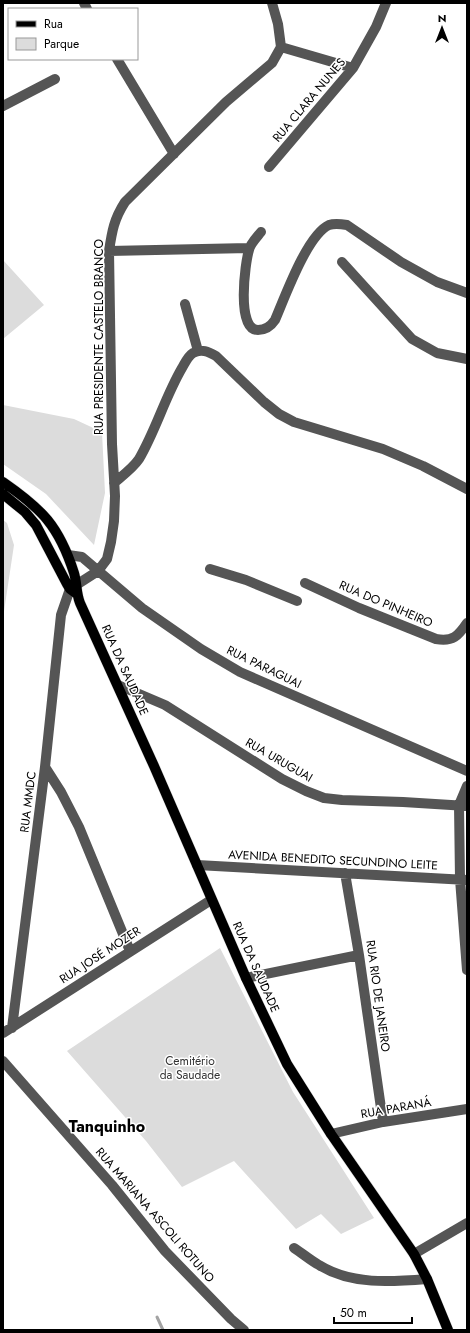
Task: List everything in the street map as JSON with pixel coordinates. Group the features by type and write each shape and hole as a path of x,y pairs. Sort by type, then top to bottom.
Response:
{"main road":[{"path":"3,482 34,504 50,522 68,555 74,589"},
{"path":"3,494 25,512 36,525 74,589"},
{"name":"RUA DA SAUDADE","path":"74,589 118,685 211,900 287,1064 331,1134 414,1254 427,1279 448,1330"}],"street":[{"path":"272,3 278,24 281,47 353,68"},
{"name":"RUA CLARA NUNES","path":"269,167 353,68 376,27 386,3"},
{"name":"RUA PRESIDENTE CASTELO BRANCO","path":"74,589 98,570 107,559 114,521 109,251 112,227 117,214 125,202 226,102 272,63 281,47"},
{"path":"118,60 174,154"},
{"path":"3,106 55,79"},
{"path":"261,232 249,248 244,279 244,314 247,321 256,331 271,326 306,250 315,237 330,224 347,225 401,262 437,282 467,293"},
{"path":"109,251 249,248"},
{"path":"342,262 412,339 437,353 467,359"},
{"path":"185,304 198,351"},
{"path":"114,483 138,461 150,439 174,383 189,357 192,353 207,351 216,356 264,402 294,422 383,449 423,466 467,489"},
{"name":"RUA PARAGUAI","path":"68,555 82,557 142,608 201,649 240,672 467,771"},
{"path":"210,570 246,580 297,601"},
{"name":"RUA DO PINHEIRO","path":"305,583 359,608 436,639 444,640 463,637"},
{"name":"RUA MMDC","path":"12,1028 45,767 61,615 74,589"},
{"path":"463,637 467,623"},
{"name":"RUA URUGUAI","path":"118,685 165,705 282,779 324,798 463,806"},
{"path":"45,767 61,792 79,827 130,951"},
{"path":"467,786 463,806 463,880 467,970"},
{"name":"AVENIDA BENEDITO SECUNDINO LEITE","path":"197,865 463,880"},
{"name":"RUA RIO DE JANEIRO","path":"345,873 359,955 383,1122"},
{"name":"RUA JOSÉ MOZER","path":"3,1033 211,900"},
{"path":"246,978 359,955"},
{"name":"RUA MARIANA ASCOLI ROTUNO","path":"3,1061 112,1185 165,1251 206,1294 244,1330"},
{"name":"RUA PARANÁ","path":"331,1134 383,1122 467,1109"},
{"path":"414,1254 467,1223"},
{"path":"294,1248 320,1266 340,1275 370,1281 427,1279"}],"green space":[{"path":"3,260 44,305 3,339"},
{"path":"3,405 74,419 102,432 105,493 94,545 46,494 3,464"},
{"path":"3,520 7,523 14,545 3,618"},
{"name":"Cemitério da Saudade","path":"220,948 293,1092 374,1218 341,1234 321,1214 296,1229 234,1161 182,1187 146,1141 67,1051"}],"waterway":[{"path":"157,1317 163,1330"}],"district":[{"name":"Tanquinho","path":"107,1126"}]}
